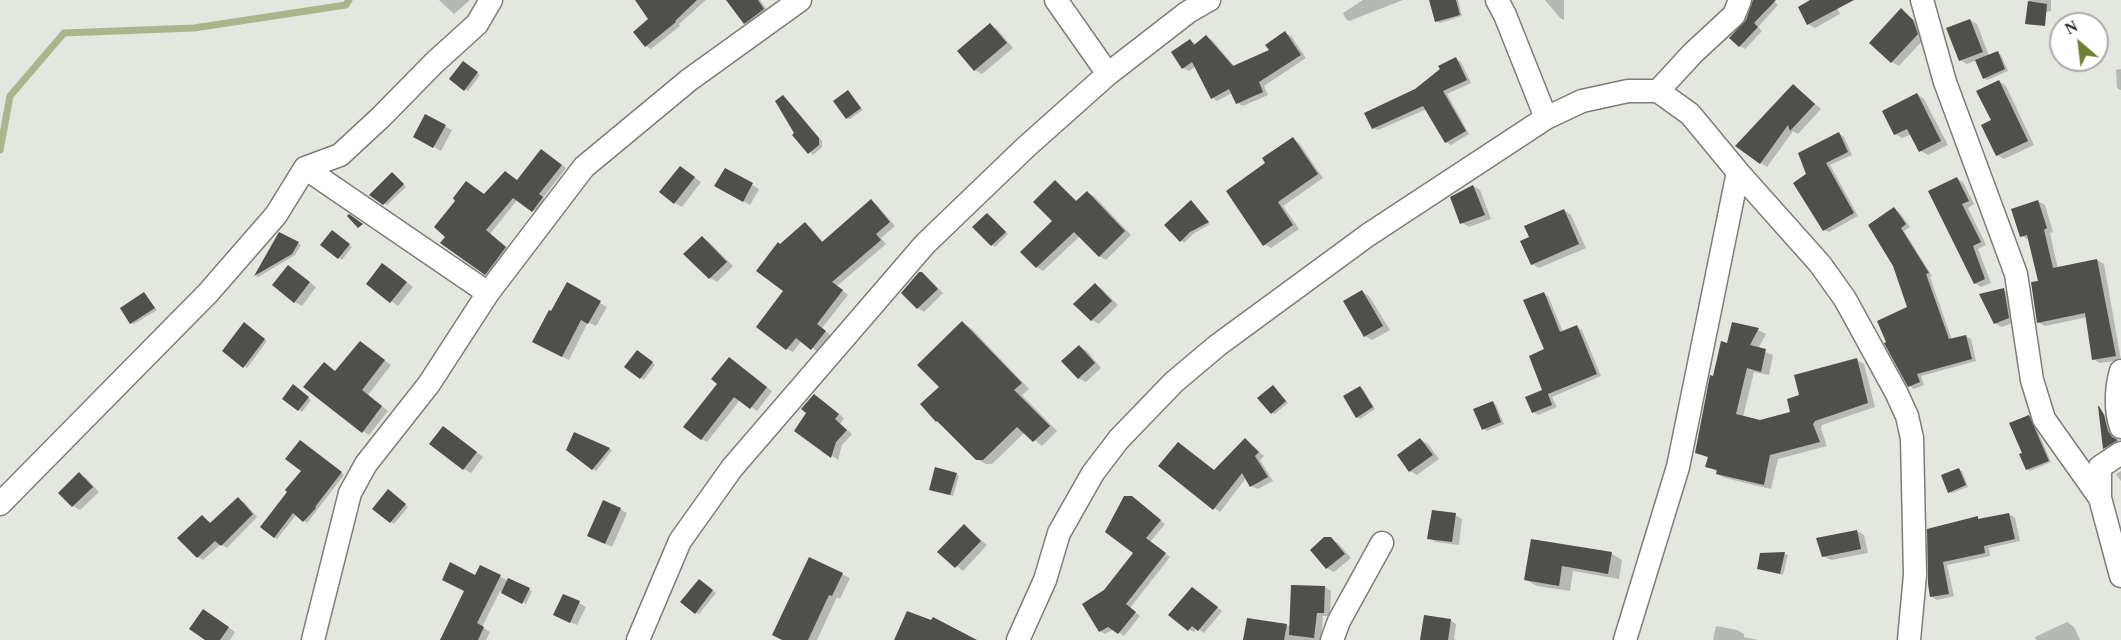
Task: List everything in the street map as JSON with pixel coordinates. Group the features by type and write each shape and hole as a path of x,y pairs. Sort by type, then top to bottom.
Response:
{"street":[{"path":"0,504 223,276 276,215 305,168 340,154 381,117 434,63 477,24 491,0"},
{"path":"313,640 350,493 366,464 429,384 488,293 584,167 688,80 800,0"},
{"path":"1056,0 1108,74"},
{"path":"638,640 680,541 732,468 925,244 1026,147 1108,74 1188,12 1209,0"},
{"path":"1497,0 1546,118"},
{"path":"1658,90 1734,15 1740,0"},
{"path":"1922,0 1945,82 2016,274 2032,380 2044,419 2100,498"},
{"path":"1018,640 1045,580 1059,532 1093,473 1119,439 1174,382 1218,345 1368,235 1546,118 1582,101 1628,92 1658,90 1690,114 1737,172 1820,264 1864,330 1907,416 1912,438 1915,575 1909,640"},
{"path":"305,168 488,293"},
{"path":"1625,640 1678,467 1737,172"},
{"path":"2121,371 2117,384 2118,420 2121,427"},
{"path":"2121,453 2100,467 2100,498 2121,576"},
{"path":"1332,640 1339,621 1382,543"}],"building":[{"path":"635,0 697,0 676,22 645,47 633,32 648,19"},
{"path":"726,0 758,0 764,9 744,24"},
{"path":"1429,0 1456,0 1460,15 1435,22"},
{"path":"1753,0 1776,0 1754,23 1758,27 1739,47 1729,38 1746,20"},
{"path":"1810,0 1854,0 1807,25 1798,7"},
{"path":"2028,1 2047,4 2045,26 2025,24"},
{"path":"1901,8 1913,20 1918,34 1891,63 1869,43"},
{"path":"1970,19 1983,52 1959,61 1946,28"},
{"path":"990,23 1007,43 974,71 957,51"},
{"path":"1285,31 1301,55 1259,82 1263,92 1236,104 1229,89 1211,99 1192,62 1182,69 1171,52 1190,39 1194,45 1206,35 1233,66 1269,50 1265,45"},
{"path":"1998,51 2005,69 1983,79 1975,60"},
{"path":"1456,57 1467,80 1443,91 1466,131 1445,143 1423,106 1372,129 1364,113 1415,89 1440,69 1438,66"},
{"path":"463,61 478,72 464,91 449,79"},
{"path":"1999,80 2028,141 1996,156 1981,125 1991,120 1976,91"},
{"path":"1793,84 1815,104 1790,131 1788,125 1760,164 1735,146"},
{"path":"848,90 861,108 846,119 833,101"},
{"path":"1917,93 1941,141 1919,152 1907,129 1894,135 1882,111"},
{"path":"783,95 819,138 819,145 808,154 792,135 794,133 775,101"},
{"path":"425,114 446,125 433,148 413,137"},
{"path":"1839,132 1848,152 1826,163 1854,213 1823,231 1793,183 1806,174 1798,153"},
{"path":"1293,137 1318,174 1278,202 1293,225 1263,246 1226,191 1265,163 1262,158"},
{"path":"541,149 562,165 539,194 543,197 532,212 513,198 486,230 506,247 485,275 440,243 445,237 434,227 455,201 453,198 466,181 484,194 505,171 517,180"},
{"path":"680,166 695,177 674,204 659,192"},
{"path":"725,168 753,183 743,202 714,186"},
{"path":"392,172 404,184 383,205 369,195"},
{"path":"1957,177 1969,201 1962,204 1981,242 1973,246 1985,279 1974,284 1928,191"},
{"path":"1055,180 1076,201 1087,191 1125,231 1099,257 1074,232 1036,268 1020,252 1052,221 1033,202"},
{"path":"1473,185 1485,215 1460,224 1450,197"},
{"path":"871,199 890,222 876,234 881,240 832,282 843,290 817,324 826,331 811,350 796,338 786,350 756,327 783,291 756,271 778,242 780,244 805,222 822,242"},
{"path":"1191,200 1209,222 1190,232 1180,242 1164,225"},
{"path":"2038,200 2047,228 2044,230 2053,268 2097,259 2116,356 2092,360 2085,313 2037,323 2031,282 2038,281 2027,235 2020,237 2011,209"},
{"path":"1894,207 1906,224 1901,228 1929,273 1926,274 1949,339 1966,335 1972,359 1917,374 1920,382 1908,387 1884,343 1886,342 1877,321 1907,307 1893,266 1868,225"},
{"path":"1564,209 1579,244 1531,265 1520,241 1529,237 1524,226"},
{"path":"987,213 1006,232 991,246 972,227"},
{"path":"349,214 363,224 358,228 347,216"},
{"path":"332,230 350,244 338,259 320,245"},
{"path":"279,232 299,242 292,254 254,276"},
{"path":"702,236 727,262 709,279 683,254"},
{"path":"382,263 407,282 390,303 366,284"},
{"path":"288,265 310,282 294,303 272,285"},
{"path":"919,272 922,272 938,289 917,309 901,293"},
{"path":"567,282 601,301 588,324 581,320 562,357 532,342"},
{"path":"1095,283 1112,301 1091,321 1073,304"},
{"path":"2004,288 2009,318 1994,324 1979,294"},
{"path":"1362,290 1383,326 1364,337 1343,301"},
{"path":"144,292 155,308 130,324 120,308"},
{"path":"1544,292 1560,332 1577,325 1597,374 1548,394 1552,405 1532,413 1525,397 1542,390 1529,356 1544,349 1523,300"},
{"path":"962,321 1022,383 1014,390 1050,426 1033,442 1017,427 983,460 976,460 920,404 939,387 917,365"},
{"path":"244,322 265,339 243,368 222,351"},
{"path":"1732,322 1759,328 1750,345 1766,349 1761,372 1747,368 1736,414 1760,420 1790,412 1787,399 1799,395 1794,375 1857,358 1868,403 1815,421 1813,424 1820,442 1770,455 1764,485 1716,474 1717,470 1705,467 1708,457 1695,453 1710,375 1713,376 1721,341 1727,343"},
{"path":"360,341 385,360 362,390 382,406 362,433 303,387 324,362 335,371"},
{"path":"1079,345 1095,363 1078,379 1061,361"},
{"path":"637,350 653,362 640,379 624,367"},
{"path":"729,357 767,387 750,409 734,397 701,440 683,427 717,384 711,379"},
{"path":"293,384 309,397 298,411 282,399"},
{"path":"1273,385 1286,401 1271,414 1257,398"},
{"path":"1360,386 1373,407 1356,418 1343,396"},
{"path":"814,394 839,414 835,419 847,430 836,442 831,458 794,431 806,413 801,409"},
{"path":"1493,401 1501,422 1482,430 1473,409"},
{"path":"2098,406 2104,415 2108,431 2118,440 2103,449"},
{"path":"2029,415 2049,461 2026,470 2019,454 2022,453 2009,423"},
{"path":"443,426 477,452 463,470 429,444"},
{"path":"574,432 610,448 592,470 566,450"},
{"path":"1245,438 1259,452 1255,456 1268,477 1250,487 1242,473 1213,510 1158,466 1178,442 1214,470"},
{"path":"1420,438 1433,455 1409,472 1397,455"},
{"path":"300,440 342,472 303,522 293,513 274,538 260,527 301,471 285,459"},
{"path":"935,467 957,473 950,495 929,490"},
{"path":"1959,468 1966,485 1948,493 1941,475"},
{"path":"79,472 93,487 72,507 58,493"},
{"path":"388,489 406,504 390,523 372,509"},
{"path":"1124,496 1132,496 1161,520 1146,538 1166,553 1126,604 1136,612 1118,634 1108,627 1099,632 1082,604 1104,590 1133,553 1105,532"},
{"path":"238,497 253,514 221,546 215,541 197,558 177,538 202,515 210,523"},
{"path":"603,500 621,508 605,544 587,536"},
{"path":"1432,510 1456,513 1452,542 1427,539"},
{"path":"2009,513 2015,539 1984,546 1985,553 1943,562 1949,594 1930,597 1927,529 1978,516 1978,519"},
{"path":"964,524 981,541 955,568 937,552"},
{"path":"1857,530 1861,549 1822,557 1816,538"},
{"path":"1324,537 1331,537 1345,554 1326,569 1310,550"},
{"path":"1531,539 1612,552 1608,574 1562,566 1559,586 1524,580"},
{"path":"1785,552 1780,574 1757,569 1760,553"},
{"path":"809,557 843,573 832,596 829,595 808,640 782,640 772,635"},
{"path":"450,562 475,575 480,565 501,575 477,623 484,627 478,640 440,640 464,591 442,580"},
{"path":"508,578 530,588 522,604 501,593"},
{"path":"699,579 713,590 695,614 680,602"},
{"path":"1291,585 1325,586 1324,613 1317,613 1314,638 1289,635"},
{"path":"1192,587 1218,607 1198,631 1192,626 1188,631 1168,615"},
{"path":"563,594 580,601 570,623 553,615"},
{"path":"203,609 229,627 220,640 205,640 189,629"},
{"path":"907,611 931,620 933,617 977,640 894,640"},
{"path":"1424,615 1451,619 1448,640 1420,640"},
{"path":"1247,618 1287,624 1284,640 1243,640"}],"waterway":[{"path":"0,150 10,96 64,33 194,28 346,5 349,0"}]}
